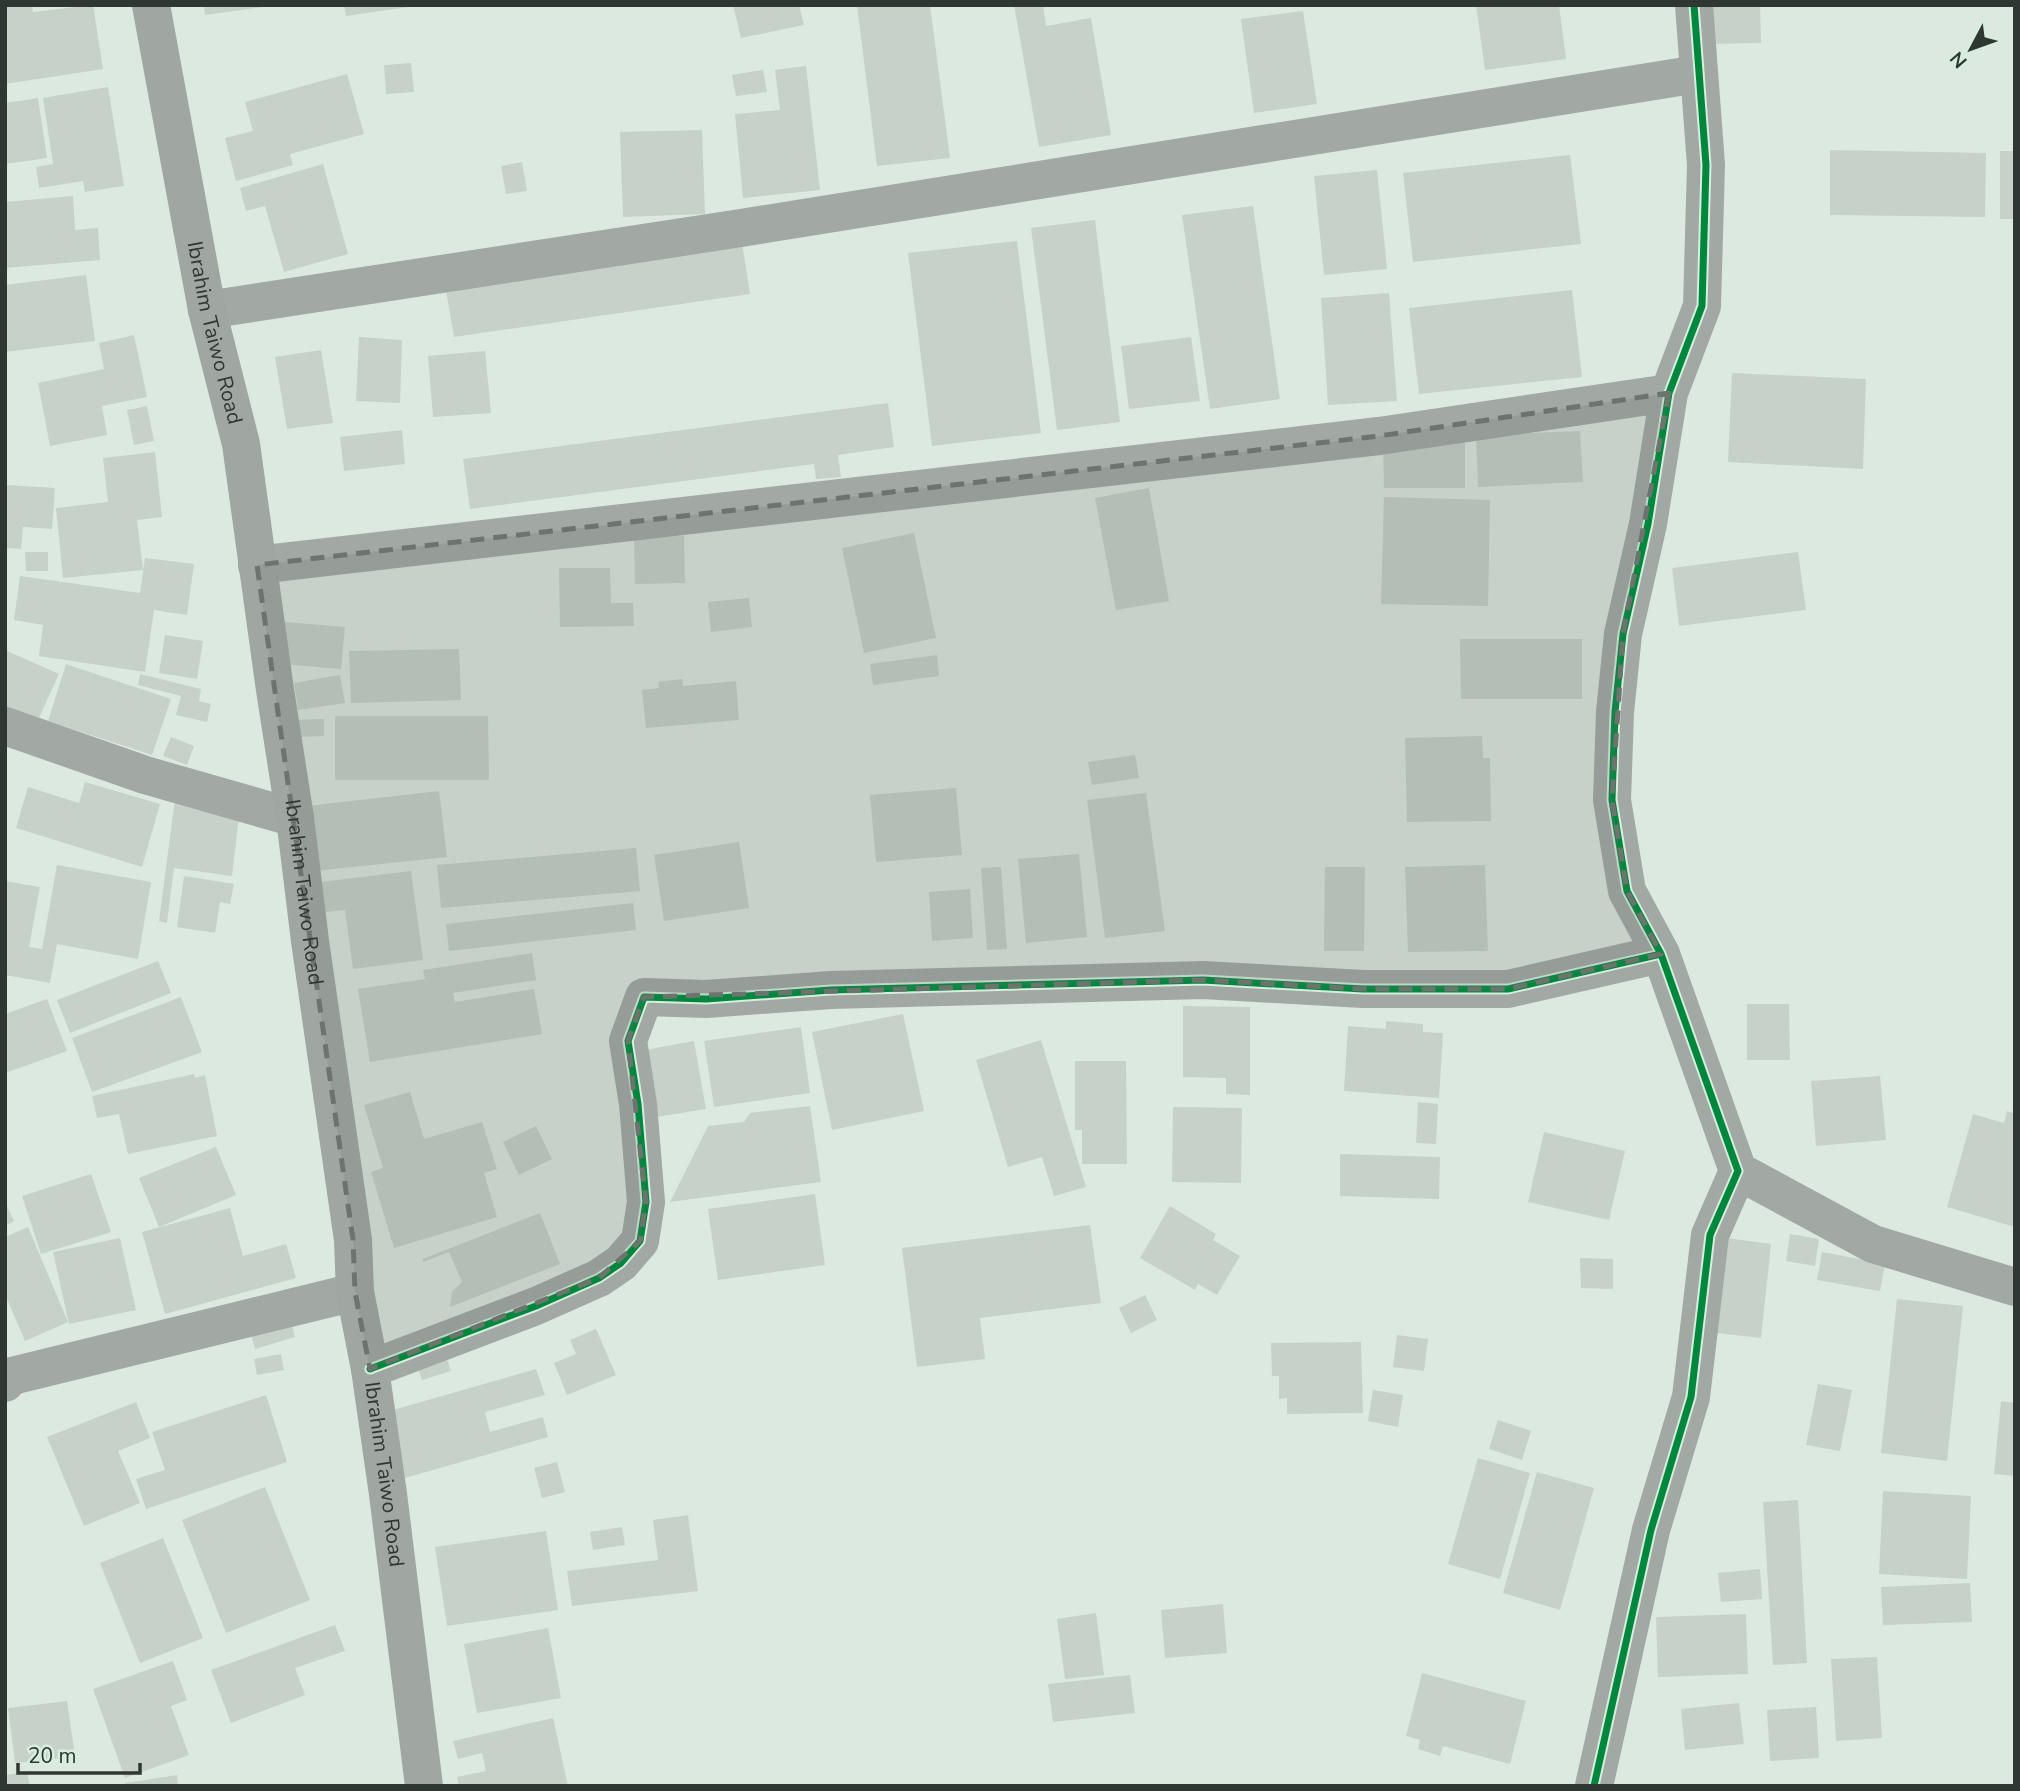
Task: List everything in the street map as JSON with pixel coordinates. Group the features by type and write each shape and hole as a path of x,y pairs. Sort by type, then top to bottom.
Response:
{"main road":[{"name":"Ibrahim Taiwo Road","path":"151,5 207,310 241,444 353,1240 355,1292 370,1369 424,1786"}],"street":[{"path":"1694,5 1706,165 1702,306 1669,393 1648,524 1622,634 1615,712 1612,800 1627,891 1661,954 1738,1171 1873,1244 2015,1287"},
{"path":"207,310 755,226 1698,74"},
{"path":"257,565 1379,436 1669,393"},
{"path":"5,726 145,775 295,818"},
{"path":"370,1369 599,1279 621,1263 640,1241 646,1202 638,1104 628,1041 644,997 706,999 831,990 1203,980 1363,989 1508,989 1661,954"},
{"path":"1594,1786 1651,1530 1691,1397 1710,1235 1738,1171"},
{"path":"5,1383 12,1376 355,1292"}],"highlighted area":[{"path":"1669,393 1623,634 1612,800 1627,891 1661,954 1508,989 1363,989 1203,980 644,997 628,1041 646,1202 640,1241 599,1278 370,1369 355,1292 353,1240 257,565 1379,436"}],"building":[{"path":"5,5 32,5 33,12 93,5 103,69 5,84"},
{"path":"204,5 264,5 264,7 205,15"},
{"path":"344,5 408,5 408,7 346,16"},
{"path":"733,5 799,5 804,25 741,38"},
{"path":"857,5 930,5 950,158 877,166"},
{"path":"1014,5 1043,5 1046,26 1091,18 1111,135 1039,147"},
{"path":"1476,5 1559,5 1566,59 1485,70"},
{"path":"1705,5 1760,5 1761,43 1707,44"},
{"path":"1303,11 1317,104 1254,113 1241,19"},
{"path":"411,63 414,92 386,94 384,65"},
{"path":"806,66 820,190 743,198 735,114 780,110 775,70"},
{"path":"763,70 767,92 736,96 732,75"},
{"path":"347,74 364,134 290,154 293,165 236,181 225,138 253,131 245,102"},
{"path":"108,87 124,186 85,192 83,181 39,188 36,167 53,164 43,98"},
{"path":"38,98 47,158 5,164 5,103"},
{"path":"702,130 705,214 623,217 620,132"},
{"path":"1830,150 1986,153 1985,217 1830,215"},
{"path":"2000,151 2015,151 2015,219 2000,219"},
{"path":"1570,155 1581,244 1413,262 1403,173"},
{"path":"522,162 527,191 506,194 501,166"},
{"path":"323,164 348,254 284,272 265,206 246,211 240,188"},
{"path":"1377,170 1387,269 1324,275 1314,176"},
{"path":"73,196 75,230 98,228 100,260 5,268 5,202"},
{"path":"1253,206 1280,399 1210,409 1182,215"},
{"path":"1095,220 1120,422 1057,430 1031,228"},
{"path":"1017,241 1041,433 932,446 908,253"},
{"path":"742,242 750,294 454,337 445,285"},
{"path":"86,275 95,341 5,352 5,285"},
{"path":"1572,290 1582,377 1419,394 1409,308"},
{"path":"1389,293 1397,401 1328,405 1321,298"},
{"path":"134,335 147,397 102,406 107,435 50,446 38,383 104,369 99,343"},
{"path":"359,337 402,340 400,403 356,401"},
{"path":"1191,337 1200,401 1129,409 1121,346"},
{"path":"321,350 333,423 287,429 275,357"},
{"path":"485,351 491,413 433,417 428,356"},
{"path":"1732,373 1866,379 1863,469 1728,462"},
{"path":"888,403 894,447 838,455 841,477 816,479 814,464 470,509 463,459"},
{"path":"147,406 154,441 134,445 127,410"},
{"path":"402,430 405,464 344,471 340,437"},
{"path":"1580,431 1583,482 1478,487 1476,435"},
{"path":"1383,441 1465,441 1465,488 1384,488"},
{"path":"155,452 162,517 137,520 143,570 63,578 56,508 108,502 103,458"},
{"path":"5,485 55,488 52,529 23,527 21,549 5,548"},
{"path":"1149,488 1169,601 1116,610 1095,498"},
{"path":"1384,497 1490,500 1488,606 1381,604"},
{"path":"914,533 936,638 864,653 842,548"},
{"path":"684,536 685,583 635,584 634,537"},
{"path":"25,552 48,552 48,571 26,571"},
{"path":"1798,552 1806,610 1679,626 1672,568"},
{"path":"145,558 194,564 187,615 154,610 145,672 39,656 43,625 14,620 20,576 140,593"},
{"path":"559,568 610,568 611,603 633,603 634,626 560,627"},
{"path":"749,598 752,627 711,632 708,602"},
{"path":"285,622 345,627 341,669 282,664"},
{"path":"165,635 203,641 197,679 159,673"},
{"path":"1460,639 1582,639 1582,699 1461,699"},
{"path":"459,649 461,700 351,703 349,651"},
{"path":"5,650 59,674 37,722 5,707"},
{"path":"937,655 939,676 873,685 870,664"},
{"path":"66,664 171,699 152,755 48,721"},
{"path":"140,674 201,689 199,701 211,704 207,722 176,715 181,696 138,685"},
{"path":"340,675 345,703 298,710 294,683"},
{"path":"682,679 683,686 736,681 739,720 646,728 642,690 659,688 658,682"},
{"path":"335,716 488,716 489,780 335,780"},
{"path":"324,719 324,736 296,737 295,720"},
{"path":"1482,736 1483,758 1490,758 1491,821 1407,822 1405,738"},
{"path":"171,737 194,746 187,765 163,756"},
{"path":"1135,755 1139,778 1092,785 1088,762"},
{"path":"85,782 160,804 142,867 16,828 28,787 79,803"},
{"path":"956,788 962,855 876,862 870,795"},
{"path":"439,791 447,857 315,871 307,806"},
{"path":"1146,793 1165,931 1105,938 1087,800"},
{"path":"175,799 240,808 232,876 174,868 167,923 159,921"},
{"path":"739,842 749,908 664,921 654,855"},
{"path":"636,848 640,891 441,908 437,865"},
{"path":"1079,854 1087,937 1026,943 1018,859"},
{"path":"57,865 151,882 138,959 57,944 50,983 5,975 5,881 40,887 29,947 42,949"},
{"path":"1485,865 1488,951 1408,952 1405,867"},
{"path":"1001,867 1007,949 987,950 981,868"},
{"path":"1325,867 1365,867 1364,951 1324,951"},
{"path":"411,871 423,960 353,969 345,910 325,912 321,882"},
{"path":"184,876 234,884 230,904 220,902 215,933 177,927"},
{"path":"970,889 973,938 932,941 929,892"},
{"path":"633,903 636,930 449,951 446,924"},
{"path":"532,953 536,980 453,993 455,1002 534,989 542,1034 370,1062 358,989 425,979 423,970"},
{"path":"158,961 171,993 70,1033 57,1000"},
{"path":"181,997 202,1052 92,1092 72,1038"},
{"path":"47,999 67,1051 5,1073 5,1014"},
{"path":"1747,1004 1789,1004 1790,1060 1747,1060"},
{"path":"1183,1006 1250,1007 1250,1095 1226,1094 1226,1078 1183,1077"},
{"path":"903,1014 924,1111 832,1130 812,1032"},
{"path":"1386,1021 1423,1024 1423,1032 1443,1033 1439,1098 1344,1091 1348,1026 1386,1029"},
{"path":"801,1027 810,1093 714,1107 704,1041"},
{"path":"1041,1040 1086,1187 1054,1196 1042,1157 1008,1167 976,1060"},
{"path":"694,1041 706,1109 657,1117 645,1050"},
{"path":"1075,1061 1126,1061 1127,1164 1082,1164 1082,1130 1075,1130"},
{"path":"194,1074 195,1078 205,1075 217,1136 128,1154 119,1114 97,1118 92,1096"},
{"path":"1880,1076 1886,1140 1816,1146 1811,1081"},
{"path":"410,1092 424,1139 482,1122 497,1169 484,1173 497,1217 394,1248 371,1172 383,1168 364,1105"},
{"path":"1418,1102 1438,1104 1436,1144 1416,1143"},
{"path":"810,1106 821,1182 670,1202 708,1126 744,1122 750,1113"},
{"path":"1173,1107 1242,1108 1241,1183 1172,1182"},
{"path":"2007,1111 2015,1114 2015,1227 1947,1207 1973,1114 2004,1123"},
{"path":"536,1126 552,1159 519,1175 503,1142"},
{"path":"1544,1132 1625,1151 1609,1220 1528,1202"},
{"path":"216,1147 236,1195 159,1227 139,1178"},
{"path":"1340,1154 1440,1157 1439,1199 1340,1196"},
{"path":"91,1174 111,1232 41,1254 22,1196"},
{"path":"815,1194 825,1265 718,1280 708,1209"},
{"path":"5,1202 14,1221 5,1226"},
{"path":"1170,1206 1216,1234 1213,1240 1240,1256 1217,1295 1198,1284 1195,1290 1140,1258"},
{"path":"230,1208 243,1256 286,1244 296,1278 165,1314 142,1232"},
{"path":"540,1213 560,1264 450,1307 452,1292 462,1282 449,1252 423,1262 423,1259"},
{"path":"1090,1225 1101,1303 980,1318 985,1359 917,1367 902,1248"},
{"path":"28,1227 68,1322 25,1341 5,1294 5,1237"},
{"path":"1790,1234 1819,1239 1815,1266 1786,1261"},
{"path":"120,1238 136,1310 69,1324 53,1252"},
{"path":"1727,1238 1771,1244 1761,1338 1717,1333"},
{"path":"1822,1252 1885,1264 1880,1291 1817,1280"},
{"path":"1580,1258 1613,1259 1613,1289 1581,1288"},
{"path":"1145,1295 1157,1320 1131,1333 1119,1308"},
{"path":"1897,1299 1963,1306 1947,1461 1881,1453"},
{"path":"291,1322 295,1337 255,1349 251,1334"},
{"path":"596,1329 616,1375 567,1395 554,1363 576,1354 570,1340"},
{"path":"1397,1335 1428,1339 1424,1371 1393,1367"},
{"path":"1361,1342 1363,1413 1287,1414 1287,1398 1279,1399 1279,1376 1272,1376 1271,1343"},
{"path":"444,1351 451,1371 422,1380 415,1360"},
{"path":"281,1354 284,1370 257,1375 254,1359"},
{"path":"536,1369 545,1395 485,1412 490,1432 543,1417 548,1437 405,1478 386,1412"},
{"path":"1818,1384 1852,1390 1840,1451 1806,1445"},
{"path":"1373,1390 1403,1395 1398,1427 1368,1421"},
{"path":"266,1395 287,1462 146,1509 136,1479 165,1470 152,1432"},
{"path":"2001,1401 2015,1403 2015,1476 1994,1474"},
{"path":"136,1402 150,1438 118,1451 140,1503 84,1526 47,1437"},
{"path":"1498,1420 1531,1431 1522,1460 1489,1449"},
{"path":"1478,1458 1530,1473 1500,1579 1448,1564"},
{"path":"557,1462 565,1492 542,1498 534,1468"},
{"path":"1537,1472 1594,1488 1560,1610 1503,1593"},
{"path":"265,1487 310,1600 226,1633 182,1520"},
{"path":"1883,1491 1971,1496 1967,1579 1879,1574"},
{"path":"1798,1500 1807,1663 1773,1665 1763,1502"},
{"path":"688,1515 698,1591 572,1606 567,1571 658,1560 653,1520"},
{"path":"622,1527 625,1545 593,1550 590,1532"},
{"path":"546,1531 558,1610 447,1626 435,1547"},
{"path":"163,1538 203,1638 140,1663 100,1563"},
{"path":"1760,1569 1762,1599 1721,1602 1718,1573"},
{"path":"1970,1583 1972,1622 1883,1625 1881,1587"},
{"path":"1223,1604 1227,1653 1165,1658 1161,1610"},
{"path":"1096,1613 1104,1675 1065,1679 1057,1619"},
{"path":"1746,1614 1748,1674 1658,1677 1656,1617"},
{"path":"335,1625 345,1651 295,1668 305,1695 231,1723 211,1670"},
{"path":"548,1628 561,1698 477,1713 464,1644"},
{"path":"1877,1657 1882,1738 1836,1741 1831,1659"},
{"path":"173,1661 187,1700 171,1706 189,1755 125,1778 93,1689"},
{"path":"1422,1673 1526,1701 1510,1764 1443,1746 1440,1756 1418,1749 1420,1740 1406,1736"},
{"path":"1130,1675 1135,1713 1053,1722 1048,1684"},
{"path":"67,1701 75,1756 15,1763 8,1708"},
{"path":"1739,1703 1744,1744 1685,1750 1681,1709"},
{"path":"1816,1707 1819,1758 1770,1761 1767,1710"},
{"path":"553,1718 568,1786 459,1786 457,1777 486,1771 482,1753 458,1759 453,1741"},
{"path":"27,1772 30,1786 5,1786 5,1775"},
{"path":"177,1775 178,1786 126,1786 125,1783"}],"cycle path":[{"path":"1594,1786 1651,1530 1691,1397 1710,1235 1738,1171 1661,954 1627,891 1612,800 1615,712 1623,634 1648,524 1669,393 1702,306 1706,165 1694,5"},
{"path":"370,1369 536,1306 599,1278 621,1263 640,1241 646,1202 638,1104 628,1041 644,997 706,999 831,990 1203,980 1363,989 1508,989 1661,954"}]}
